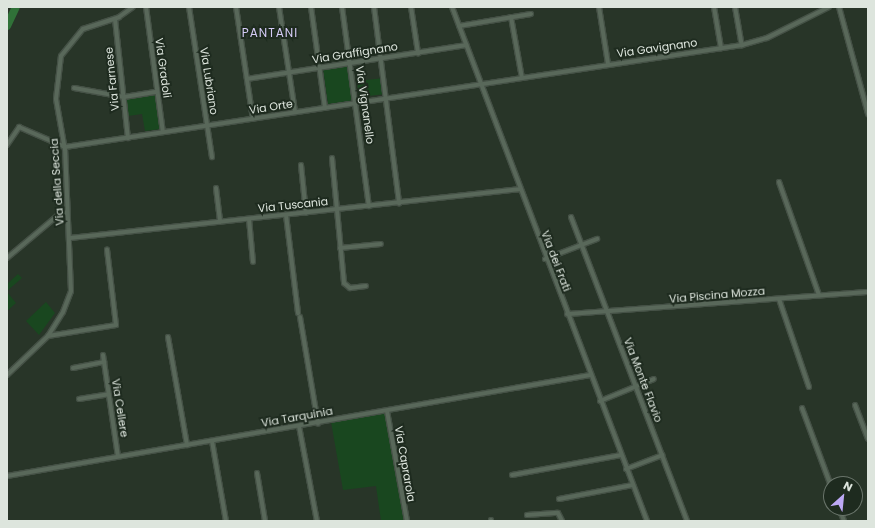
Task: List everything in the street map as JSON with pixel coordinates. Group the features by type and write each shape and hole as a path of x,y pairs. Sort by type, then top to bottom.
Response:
{"street":[{"name":"Via della Seccia","path":"7,375 48,336 63,312 71,291 70,238 67,212 65,147 56,98 61,56 81,30 115,19 133,7"},
{"name":"Via Gradoli","path":"146,7 162,132"},
{"name":"Via Lubriano","path":"189,7 212,157"},
{"path":"236,7 253,119"},
{"path":"279,7 295,112"},
{"path":"311,7 325,108"},
{"name":"Via Vignanello","path":"342,7 357,103 369,206"},
{"path":"374,7 388,98 399,203"},
{"path":"411,7 418,52"},
{"name":"Via dei Frati","path":"452,7 545,258 647,521"},
{"path":"599,7 608,64"},
{"path":"714,7 721,48"},
{"path":"735,7 742,45"},
{"name":"Via Gavignano","path":"480,84 742,45 765,39 829,7"},
{"path":"839,7 868,114"},
{"path":"459,26 531,14"},
{"path":"511,17 522,78"},
{"name":"Via Farnese","path":"115,19 128,138"},
{"name":"Via Graffignano","path":"247,79 466,45"},
{"name":"Via Orte","path":"65,147 480,84"},
{"path":"74,88 124,97 157,92"},
{"path":"7,145 15,129 22,127 65,147"},
{"path":"332,158 345,286 366,286"},
{"path":"301,165 306,213"},
{"path":"779,182 819,295"},
{"path":"216,188 220,222"},
{"name":"Via Tuscania","path":"70,238 519,189"},
{"path":"7,258 57,216 67,212"},
{"path":"286,215 298,313"},
{"name":"Via Monte Flavio","path":"571,218 687,521"},
{"path":"249,219 253,262"},
{"path":"545,258 597,239"},
{"path":"340,248 381,244"},
{"path":"48,336 116,325 107,250"},
{"name":"Via Piscina Mozza","path":"567,314 868,292"},
{"path":"779,299 809,387"},
{"path":"300,317 318,423"},
{"path":"168,337 187,445"},
{"name":"Via Cellere","path":"103,355 118,456"},
{"path":"73,368 104,362"},
{"name":"Via Tarquinia","path":"7,476 590,375"},
{"path":"600,401 654,379"},
{"path":"79,398 109,394"},
{"path":"855,405 868,439"},
{"path":"802,408 827,476"},
{"name":"Via Caprarola","path":"387,411 407,521"},
{"path":"299,426 317,521"},
{"path":"212,441 226,521"},
{"path":"512,476 621,455"},
{"path":"626,469 662,455"},
{"path":"257,473 265,521"},
{"path":"559,499 633,485"},
{"path":"528,515 558,513 562,521"}],"green space":[{"path":"350,65 355,100 328,104 323,69"},
{"path":"384,78 386,94 359,97 357,81"},
{"path":"155,93 161,129 145,131 142,114 128,116 125,98"},
{"path":"18,274 22,278 7,291 7,284"},
{"path":"7,292 16,303 7,311"},
{"path":"46,302 55,313 39,335 26,321"},
{"path":"385,412 405,521 381,521 376,486 343,490 331,422"}],"waterway":[{"path":"7,26 16,7"}],"district":[{"name":"PANTANI","path":"270,33"}]}
